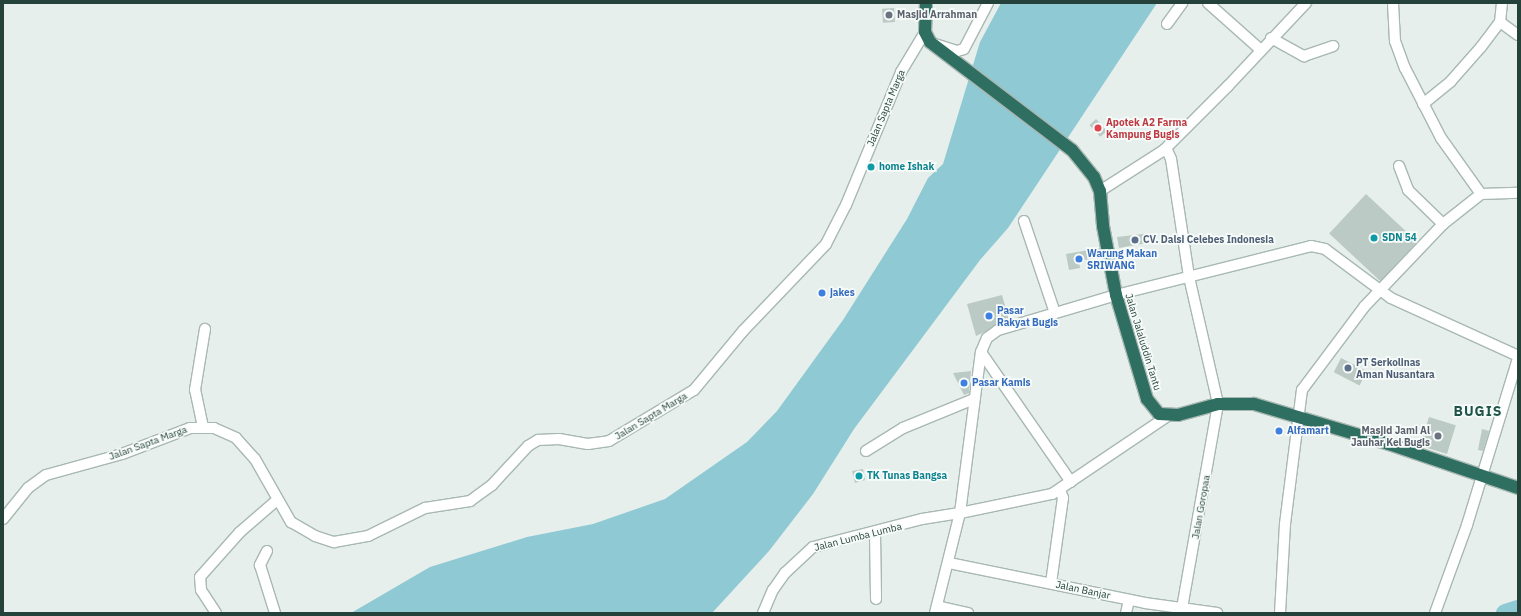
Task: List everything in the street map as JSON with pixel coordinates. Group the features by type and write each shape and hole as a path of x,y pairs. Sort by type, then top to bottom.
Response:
{"highway":[{"path":"926,3 928,37"},
{"name":"Jalan Jalaluddin Tantu","path":"928,37 944,55 1072,150 1089,168 1100,191 1103,226 1116,295 1147,399 1156,412 1166,417"},
{"path":"1166,417 1218,404 1254,404 1300,416 1518,488"}],"street":[{"path":"928,37 957,51 964,49 988,3"},
{"path":"1168,24 1182,3"},
{"path":"1208,3 1261,50"},
{"path":"1100,191 1164,150 1306,3"},
{"path":"1393,3 1397,47 1423,104 1446,146 1481,194"},
{"path":"1423,104 1461,71 1500,22 1502,3"},
{"path":"1500,22 1518,35"},
{"name":"Jalan Sapta Marga","path":"3,519 28,488 46,475 122,454 184,428 203,427 229,433 244,445 257,462 277,500 291,522 315,536 334,542 356,539 416,511 464,504 475,499 533,442 549,438 604,443 688,394 830,238 846,204 901,72 928,37"},
{"path":"1271,38 1304,56 1333,46"},
{"path":"1164,150 1167,150 1171,159 1189,277 1218,404"},
{"path":"1399,166 1408,190 1443,224"},
{"path":"1280,613 1285,524 1300,416 1302,390 1314,370 1378,290 1443,224 1481,194 1518,193"},
{"path":"1024,221 1055,313"},
{"path":"968,613 936,609 949,563 960,513 981,352 991,334 1116,295 1311,246 1325,250 1378,290 1518,357 1483,476 1435,613"},
{"path":"203,427 195,390 205,329"},
{"path":"981,352 1071,482"},
{"path":"866,451 903,428 974,399"},
{"name":"Jalan Goropaa","path":"1182,609 1218,404"},
{"name":"Jalan Lumba Lumba","path":"763,613 778,582 810,548 875,533 922,519 960,513 1052,494 1166,417"},
{"path":"1051,583 1063,498 1060,490"},
{"path":"216,613 201,590 200,577 240,532 277,500"},
{"path":"875,533 876,599"},
{"path":"266,550 260,564 275,613"},
{"name":"Jalan Banjar","path":"949,563 1129,600 1217,613"},
{"path":"1126,613 1129,600"}],"water":[{"path":"1001,3 1157,3 1008,228 980,260 854,429 813,494 769,551 712,613 351,613 430,567 527,537 593,524 665,499 747,442 777,411 843,320 907,219 928,178 943,164 980,42"}],"building":[{"name":"Masjid Arrahman","path":"894,8 895,22 883,23 882,9"},
{"name":"Apotek A2 Farma Kampung Bugis","path":"1096,119 1107,131 1100,137 1089,125"},
{"name":"SDN 54","path":"1366,194 1417,242 1380,281 1329,233"},
{"name":"CV. Dalsi Celebes Indonesia","path":"1151,233 1152,242 1119,248 1117,237"},
{"name":"Warung Makan SRIWANG","path":"1100,248 1101,257 1079,261 1080,268 1069,270 1066,254"},
{"name":"Pasar Rakyat Bugis","path":"1002,295 1009,320 976,336 967,304"},
{"name":"PT Serkolinas Aman Nusantara","path":"1341,358 1367,371 1360,385 1334,372"},
{"name":"Pasar Kamis","path":"971,371 969,393 964,395 953,373"},
{"name":"Masjid Jami Al Jauhar Kel Bugis","path":"1429,417 1456,425 1447,454 1420,446"},
{"path":"1482,429 1489,431 1483,451 1478,450"},
{"name":"TK Tunas Bangsa","path":"863,469 865,480 855,483 852,471"}],"waterway":[{"path":"1505,613 1518,609"}],"place":[{"name":"Masjid Arrahman","path":"889,15"},
{"name":"Apotek A2 Farma Kampung Bugis","path":"1098,128"},
{"name":"home Ishak","path":"871,167"},
{"name":"SDN 54","path":"1374,238"},
{"name":"CV. Dalsi Celebes Indonesia","path":"1135,240"},
{"name":"Warung Makan SRIWANG","path":"1079,259"},
{"name":"jakes","path":"822,293"},
{"name":"Pasar Rakyat Bugis","path":"989,316"},
{"name":"PT Serkolinas Aman Nusantara","path":"1348,368"},
{"name":"Pasar Kamis","path":"964,383"},
{"name":"Alfamart","path":"1279,431"},
{"name":"Masjid Jami Al Jauhar Kel Bugis","path":"1438,436"},
{"name":"TK Tunas Bangsa","path":"859,476"}],"district":[{"name":"BUGIS","path":"1478,411"}]}
